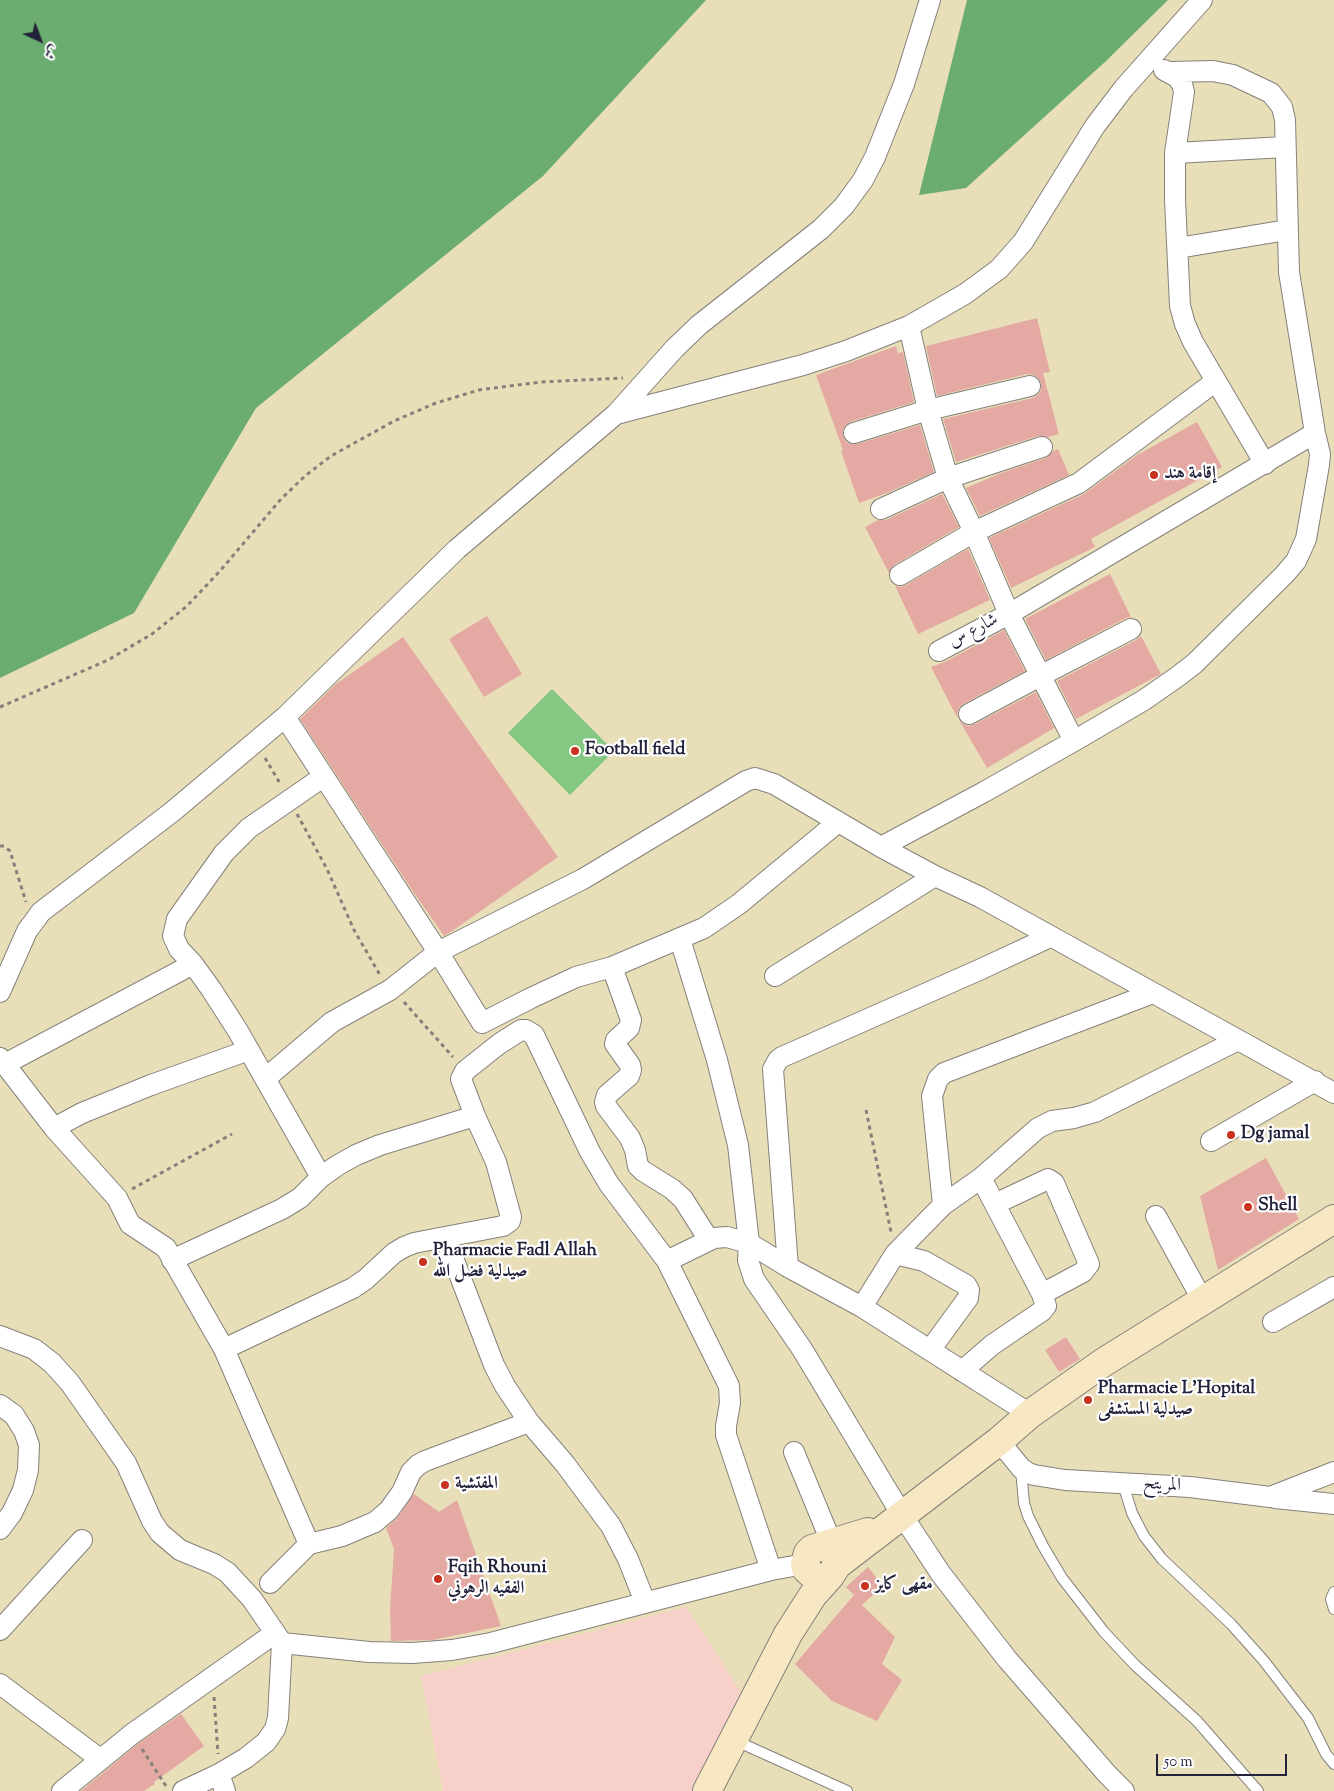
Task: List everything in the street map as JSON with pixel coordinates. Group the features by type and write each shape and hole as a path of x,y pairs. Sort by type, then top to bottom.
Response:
{"main road":[{"path":"707,1791 788,1634 822,1561 894,1521 999,1441 1030,1414 1104,1362 1334,1219"}],"street":[{"path":"0,992 24,938 34,921 53,902 172,812 285,717 456,549 616,414 698,325 821,229 844,206 863,180 875,156 904,84 930,0"},
{"path":"616,414 803,364 846,350 909,326 965,294 999,269 1023,242 1095,126 1145,64 1202,0"},
{"path":"881,847 1074,741 1144,700 1177,677 1194,664 1277,582 1296,561 1306,540 1320,454 1289,272 1285,120 1282,107 1270,93 1243,78 1222,72 1170,72 1145,64"},
{"path":"1170,72 1182,84 1184,92 1175,153 1175,200 1180,306 1193,342 1264,464"},
{"path":"1175,153 1285,147"},
{"path":"1178,248 1287,230"},
{"path":"909,326 928,410 948,478 974,532 1009,614 1074,741"},
{"path":"900,575 974,532 1079,483 1216,381"},
{"path":"854,433 928,410 1030,386"},
{"name":"شارع س","path":"939,651 1009,614 1315,433"},
{"path":"881,509 948,478 1042,447"},
{"path":"970,714 1131,629"},
{"path":"285,717 482,1023 576,977 612,966 704,928 725,914 838,822"},
{"path":"321,1177 249,1050 211,989 180,949 173,936 178,919 224,852 249,828 323,777"},
{"path":"266,1078 332,1022 390,990 438,952 583,879 746,781 755,778 774,784 881,847 935,876 980,897 1334,1093"},
{"path":"775,976 935,876"},
{"path":"788,1267 773,1069 778,1060 782,1056 1050,937"},
{"path":"680,939 729,1104 738,1144 749,1243 748,1260 754,1279 802,1348 894,1521 941,1574 1007,1660 1124,1791"},
{"path":"193,964 2,1061 54,1128 117,1198 130,1224 166,1248 224,1349 309,1544"},
{"path":"612,966 631,1020 629,1028 616,1040 615,1044 630,1065 631,1070 629,1076 606,1095 604,1102 630,1138 635,1150 638,1166 684,1199 709,1240"},
{"path":"943,1205 932,1096 938,1079 944,1073 1153,993"},
{"path":"224,1349 353,1288 366,1279 394,1253 404,1247 414,1243 503,1226 510,1221 511,1217 496,1162 462,1084 462,1075 499,1044 521,1030 526,1030 534,1035 590,1152 609,1184 667,1261 729,1386 730,1404 726,1435 771,1570"},
{"path":"862,1306 895,1254 943,1205 981,1178 1038,1128 1061,1119 1074,1118 1095,1112 1238,1040"},
{"path":"54,1128 82,1113 151,1085 249,1050"},
{"path":"1211,1141 1315,1081"},
{"path":"172,1260 282,1209 310,1189 321,1177 338,1165 380,1145 475,1116"},
{"path":"962,1372 992,1346 1042,1311 1046,1306 1042,1294 981,1178"},
{"path":"995,1204 1048,1179 1054,1183 1088,1264 1083,1272 1042,1294"},
{"path":"1156,1216 1203,1301"},
{"path":"445,1237 494,1365 505,1386 529,1422 570,1470 611,1526 628,1559 645,1602"},
{"path":"667,1261 709,1240 720,1237 728,1237 749,1243 788,1267 862,1306 1030,1414"},
{"path":"895,1254 924,1261 966,1285 970,1290 968,1298 930,1350"},
{"path":"1273,1322 1334,1287"},
{"path":"0,1336 34,1349 52,1363 70,1383 126,1463 152,1521 160,1533 180,1550 214,1564 227,1572 252,1599 278,1638 278,1718 266,1742 246,1758 222,1782 183,1791"},
{"path":"0,1405 14,1415 24,1431 29,1445 28,1470 23,1490 12,1513 0,1530"},
{"path":"270,1583 309,1544 342,1536 375,1522 389,1510 418,1465 529,1422"},
{"path":"999,1441 1021,1468"},
{"path":"62,1791 132,1734 213,1677 278,1638 386,1652 412,1653 452,1650 491,1643 771,1570 822,1561 794,1452"},
{"name":"المريتح","path":"1021,1468 1034,1475 1065,1480 1190,1487 1270,1497 1334,1472"},
{"path":"1270,1497 1334,1504"},
{"path":"0,1630 82,1540"},
{"path":"0,1684 100,1759"}],"lane":[{"path":"1021,1468 1024,1503 1028,1516 1062,1578 1104,1632 1135,1665 1197,1721 1258,1791"},
{"path":"1123,1484 1132,1513 1144,1536 1162,1559 1231,1624 1264,1661 1308,1718 1326,1754 1334,1764"},
{"path":"1334,1592 1331,1599 1334,1609"},
{"path":"733,1740 847,1791"}],"path":[{"path":"0,706 108,660 152,634 187,606 220,571 280,499 305,476 331,456 394,421 436,403 479,390 541,382 651,377"},
{"path":"256,742 327,869 354,930 378,972 390,990 418,1017 465,1071"},
{"path":"0,846 4,846 10,851 34,921"},
{"path":"866,1110 895,1254"},
{"path":"117,1198 232,1134"},
{"path":"213,1677 222,1782"},
{"path":"132,1734 170,1791"}],"shaded area":[{"path":"686,1607 748,1703 698,1791 443,1791 421,1676"}],"green space":[{"path":"0,0 706,0 543,176 256,408 134,613 0,678"},
{"path":"967,0 1168,0 1105,62 966,188 919,195"},
{"path":"552,689 614,751 570,795 508,733"}],"building":[{"path":"1037,318 1050,372 1043,373 1059,434 1048,437 1038,436 956,462 943,419 1033,398 1041,390 1041,383 1034,375 1027,374 937,396 926,346"},
{"path":"896,346 898,353 903,352 914,402 850,422 843,430 843,436 846,442 857,444 920,425 934,472 859,503 841,451 843,450 816,375"},
{"path":"1197,422 1222,467 1091,539 1095,547 1011,588 989,538 1084,494 1137,455"},
{"path":"1058,449 1069,475 980,516 966,488 1001,473 1046,458"},
{"path":"942,494 959,527 894,565 889,573 865,527 878,520 886,520"},
{"path":"968,549 990,600 918,634 895,586 901,587 906,585"},
{"path":"1110,574 1131,617 1046,660 1025,619"},
{"path":"487,616 522,674 484,697 449,639"},
{"path":"1004,630 1025,671 963,704 957,714 958,719 931,667 945,662"},
{"path":"1141,636 1161,674 1076,719 1057,681"},
{"path":"403,637 558,857 444,936 300,719 336,684"},
{"path":"1036,692 1054,728 987,768 959,720 968,726 975,724"},
{"name":"Shell","path":"1266,1158 1299,1219 1218,1270 1200,1196"},
{"path":"1066,1337 1080,1359 1059,1372 1045,1350"},
{"name":"Fqih Rhouni الفقيه الرهوني","path":"414,1494 439,1512 457,1500 501,1626 433,1640 391,1641 390,1609 394,1549 386,1528 398,1517"},
{"path":"868,1567 883,1586 862,1605 895,1637 882,1664 902,1680 877,1721 832,1701 795,1664 854,1595 846,1587"},
{"path":"181,1714 204,1746 154,1782 155,1784 144,1791 81,1791 139,1743"}],"place":[{"name":"إقامة هند","path":"1154,475"},
{"name":"Football field","path":"575,751"},
{"name":"Dg jamal","path":"1231,1135"},
{"name":"Shell","path":"1248,1207"},
{"name":"Pharmacie Fadl Allah صيدلية فضل الله","path":"423,1262"},
{"name":"Pharmacie L'Hopital صيدلية المستشفى","path":"1088,1400"},
{"name":"المفتشية","path":"445,1485"},
{"name":"Fqih Rhouni الفقيه الرهوني","path":"438,1579"},
{"name":"مقهى كايز","path":"865,1586"}]}
